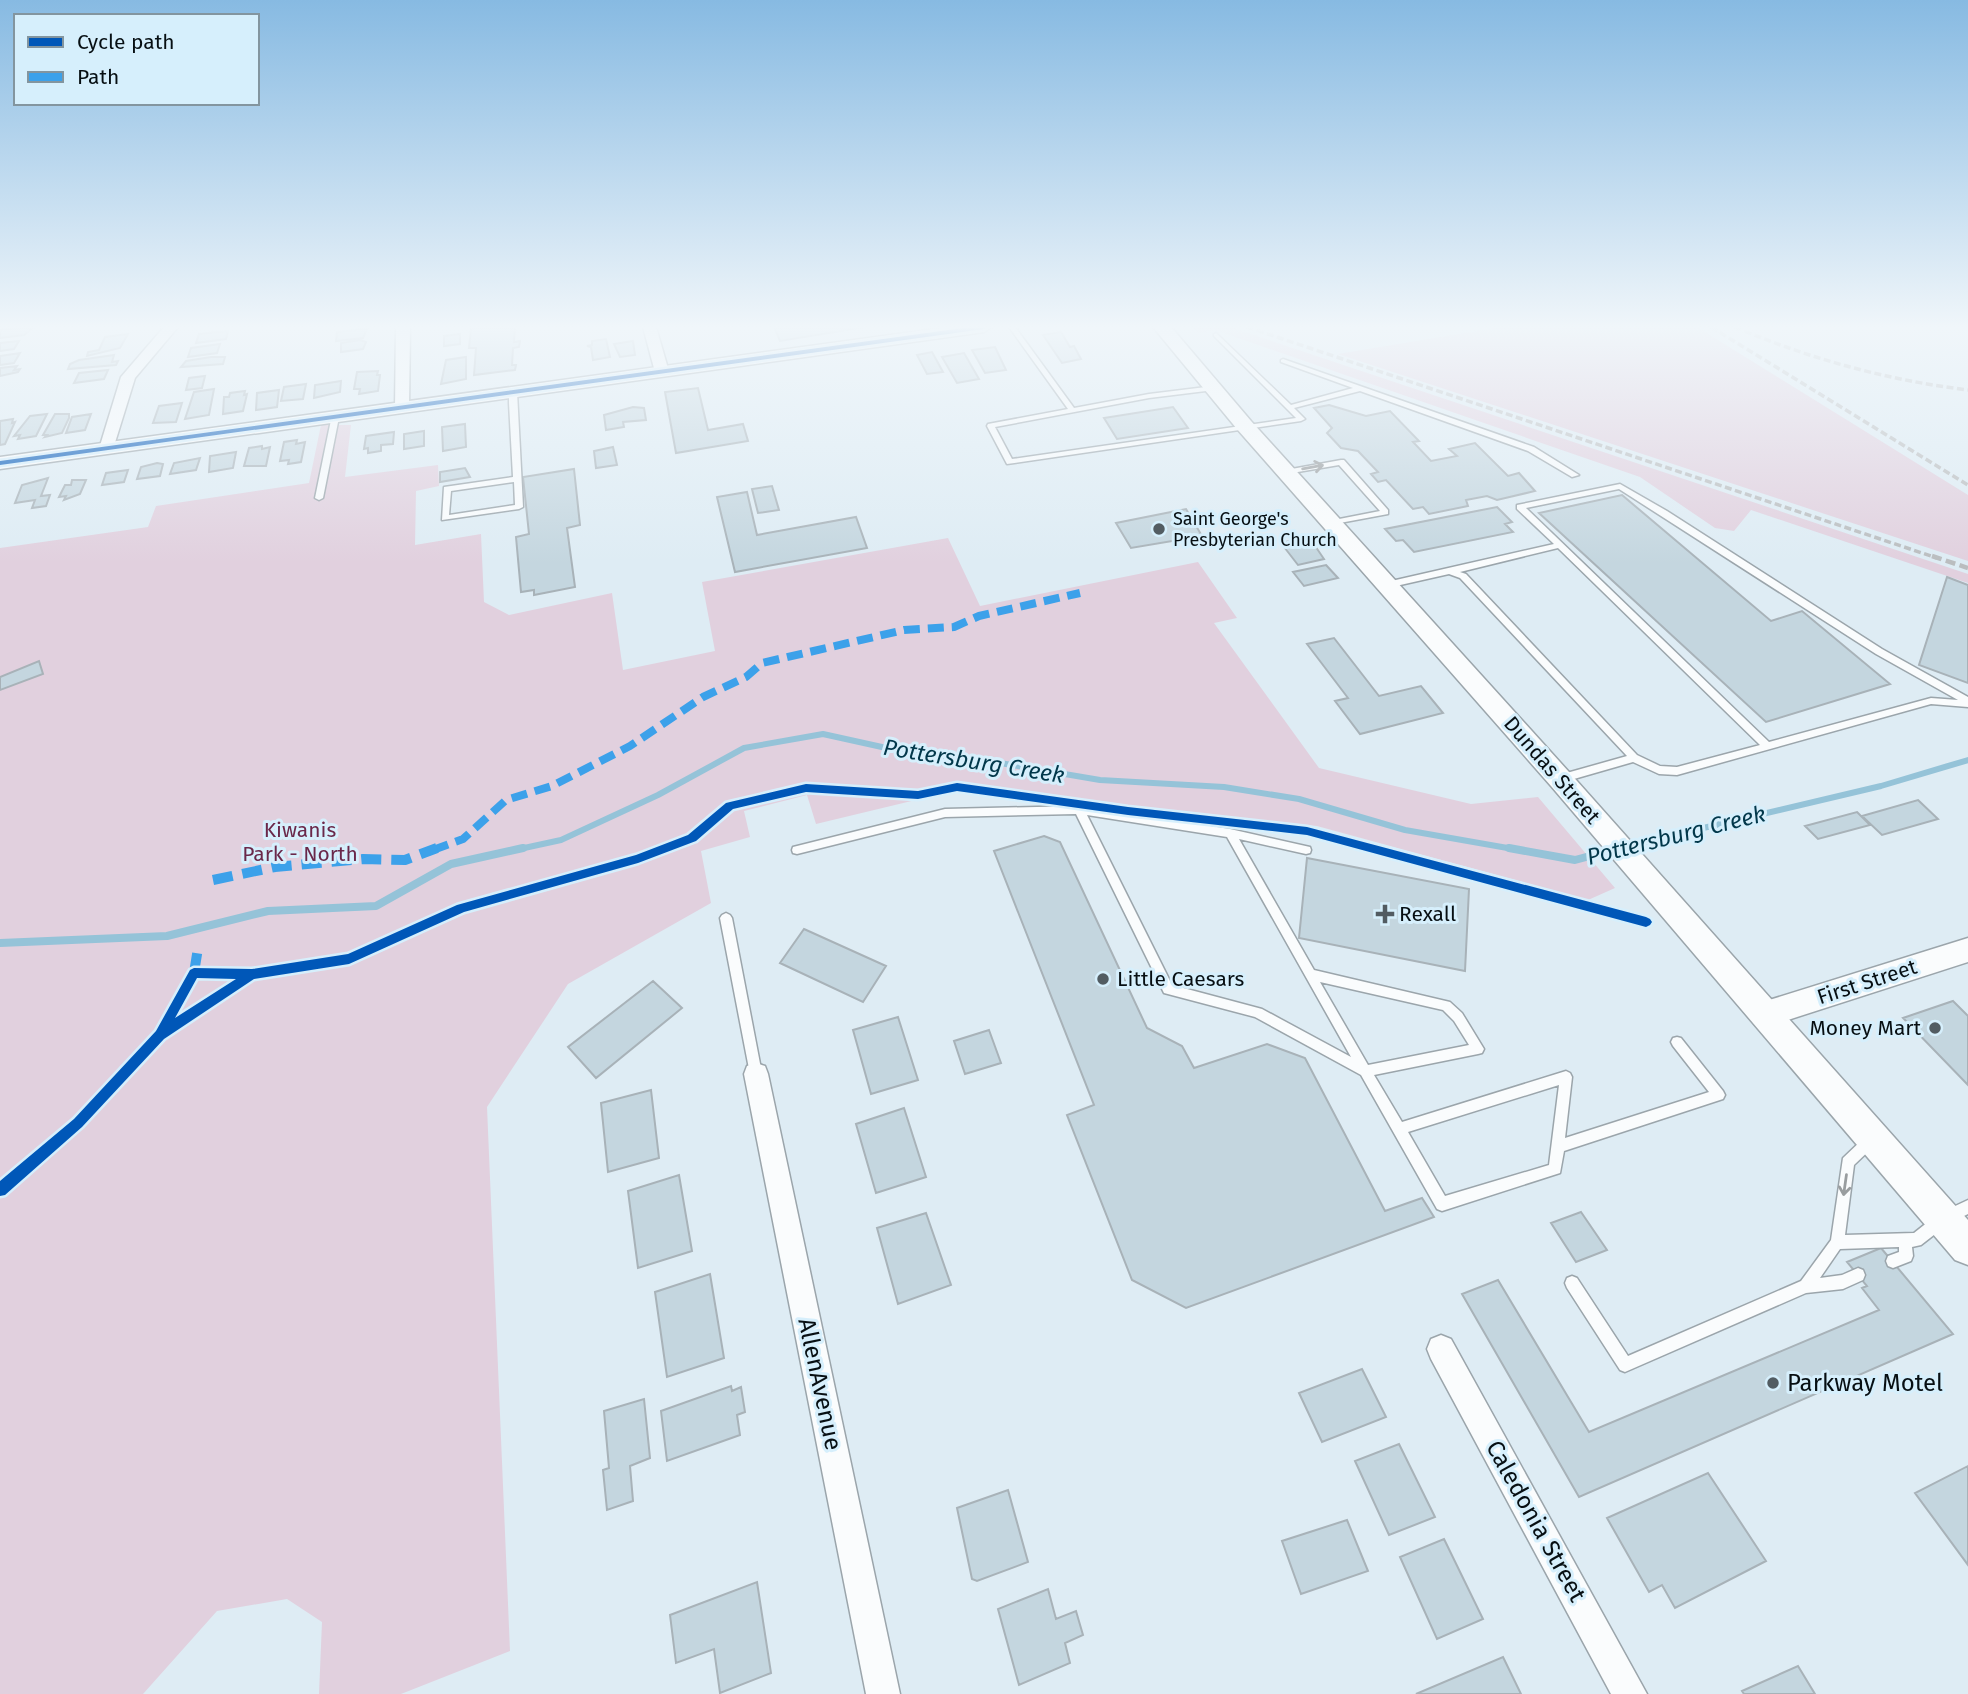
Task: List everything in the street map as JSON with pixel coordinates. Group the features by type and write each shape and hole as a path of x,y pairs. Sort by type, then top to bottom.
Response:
{"main road":[{"name":"Dundas Street","path":"1229,406 1874,1138 1956,1213 1968,1247"}],"street":[{"path":"106,449 119,406"},
{"path":"0,463 416,406"},
{"name":"First Street","path":"1766,1014 1968,950"},
{"name":"AllenAvenue","path":"756,1074 883,1694"},
{"name":"Caledonia Street","path":"1441,1349 1630,1694"}],"lane":[{"path":"514,406 519,507 445,518 447,489 517,479"},
{"path":"1069,406 1072,410"},
{"path":"1097,406 991,426 1010,462 1244,425 1301,419 1290,407 1294,406"},
{"path":"1409,406 1531,449 1575,474"},
{"path":"319,498 335,417"},
{"path":"1286,472 1340,462 1385,512 1332,523"},
{"path":"1767,746 1520,507 1620,486 1700,532 1902,668 1968,703"},
{"path":"1387,585 1560,545"},
{"path":"1449,571 1463,576 1633,758 1660,770 1677,771 1931,701 1968,703"},
{"path":"1560,779 1633,758"},
{"path":"1079,810 1168,989 1258,1013 1365,1071 1478,1049 1458,1017 1446,1006 1309,974"},
{"path":"797,850 945,813 1079,810 1230,833 1306,850"},
{"path":"1230,833 1309,974 1442,1204 1555,1169 1566,1077 1399,1129"},
{"path":"726,918 756,1074"},
{"path":"1557,1147 1720,1095 1677,1042"},
{"path":"1805,1286 1837,1242 1848,1162 1874,1138"},
{"path":"1837,1242 1916,1240 1956,1213"},
{"path":"1893,1261 1906,1256 1905,1242"},
{"path":"1572,1283 1625,1365 1805,1286 1843,1282 1858,1275"}],"green space":[{"path":"1435,406 1466,406 1968,574 1968,583 1751,510 1734,531 1715,528 1640,477"},
{"path":"1496,406 1825,406 1968,495 1968,561"},
{"name":"Kiwanis Park - North","path":"321,425 351,425 345,477 438,465 439,486 416,491 415,545 481,534 484,602 509,615 612,593 623,670 715,651 702,582 948,538 980,606 1198,562 1237,618 1214,623 1319,768 1471,804 1538,797 1615,888 1588,900 1317,826 1126,806 978,785 816,824 807,795 744,811 750,837 701,851 711,903 568,984 487,1107 510,1651 401,1694 319,1694 322,1622 287,1599 217,1611 143,1694 0,1694 0,548 148,527 156,506 309,483"}],"building":[{"path":"159,406 181,406 176,422 153,423"},
{"path":"189,406 211,406 209,415 185,419"},
{"path":"223,406 244,406 243,411 223,414"},
{"path":"256,406 277,406 277,407 256,410"},
{"path":"668,406 702,406 708,430 743,424 748,441 676,453"},
{"path":"1333,406 1366,416 1390,411 1419,441 1413,442 1431,461 1457,456 1449,449 1475,443 1508,476 1519,473 1535,491 1497,500 1487,496 1466,500 1468,506 1429,514 1423,507 1413,509 1386,480 1378,482 1371,474 1378,472 1358,451 1341,448 1327,433 1332,428 1314,408"},
{"path":"633,407 644,408 646,420 623,422 624,427 606,430 604,415"},
{"path":"1173,407 1188,428 1117,439 1104,418"},
{"path":"47,414 36,436 18,439 20,435 14,436 30,416"},
{"path":"55,414 69,414 69,418 62,433 45,437 47,435 43,435"},
{"path":"91,414 85,430 66,433 72,417"},
{"path":"13,419 12,423 15,422 5,444 0,445 0,421"},
{"path":"465,424 466,447 443,451 442,427"},
{"path":"424,431 424,446 404,449 404,434"},
{"path":"394,432 393,444 381,445 381,451 368,453 368,448 364,449 366,436"},
{"path":"297,440 296,444 305,442 301,462 288,464 289,460 280,461 284,442"},
{"path":"262,446 262,449 270,447 266,466 244,466 249,448"},
{"path":"613,447 617,465 596,468 594,451"},
{"path":"236,452 233,468 209,472 210,456"},
{"path":"200,458 196,470 170,474 174,463"},
{"path":"163,464 160,476 137,479 141,467"},
{"path":"465,468 470,477 440,482 440,472"},
{"path":"574,469 580,525 567,528 575,587 534,595 534,590 521,592 516,537 529,534 523,477"},
{"path":"128,470 124,482 102,485 106,473"},
{"path":"48,478 41,496 50,495 46,506 32,508 35,500 15,503 22,485"},
{"path":"72,480 86,480 80,494 64,500 66,496 59,497 65,485 71,485"},
{"path":"772,486 779,510 758,513 752,489"},
{"path":"747,492 757,535 856,517 867,548 735,572 717,497"},
{"path":"1622,495 1771,621 1802,611 1890,684 1766,722 1539,513"},
{"path":"1497,507 1512,522 1505,524 1513,532 1414,552 1403,540 1396,541 1385,529"},
{"name":"Saint George's Presbyterian Church","path":"1186,509 1202,536 1131,548 1116,523"},
{"path":"1309,537 1324,559 1298,565 1281,543"},
{"path":"1326,565 1338,578 1304,586 1293,572"},
{"path":"1947,577 1968,585 1968,683 1919,665"},
{"path":"1334,638 1379,696 1421,686 1443,713 1360,734 1335,701 1348,698 1307,644"},
{"path":"39,661 43,674 0,690 0,677"},
{"path":"1918,800 1938,819 1882,835 1862,816"},
{"path":"1857,812 1870,825 1818,839 1805,826"},
{"path":"1044,836 1060,842 1147,1028 1182,1046 1194,1068 1267,1044 1305,1058 1385,1211 1422,1198 1434,1217 1186,1308 1132,1280 1067,1115 1094,1105 994,851"},
{"name":"Rexall","path":"1307,858 1469,889 1465,971 1299,938"},
{"path":"804,929 886,966 863,1002 780,963"},
{"path":"653,981 682,1008 596,1078 568,1047"},
{"path":"1953,1001 1968,1016 1968,1085 1903,1018"},
{"path":"898,1017 918,1080 871,1094 853,1030"},
{"path":"989,1030 1001,1063 965,1074 954,1041"},
{"path":"651,1090 659,1158 608,1172 601,1103"},
{"path":"904,1108 926,1177 876,1193 856,1124"},
{"path":"679,1175 692,1251 638,1268 628,1191"},
{"path":"1581,1212 1607,1250 1576,1262 1551,1223"},
{"path":"926,1213 951,1285 898,1304 877,1228"},
{"name":"Parkway Motel","path":"1881,1248 1953,1334 1579,1497 1462,1294 1498,1280 1589,1432 1879,1310 1862,1288 1867,1286 1847,1262"},
{"path":"710,1274 724,1358 667,1377 655,1292"},
{"path":"1362,1369 1386,1417 1322,1442 1299,1393"},
{"path":"731,1386 732,1391 741,1387 745,1412 737,1415 740,1435 667,1461 661,1411"},
{"path":"644,1399 650,1458 630,1466 633,1501 607,1510 603,1470 609,1468 604,1411"},
{"path":"1399,1444 1435,1517 1389,1535 1355,1461"},
{"path":"1968,1466 1968,1565 1915,1493"},
{"path":"1708,1473 1766,1561 1675,1608 1662,1585 1649,1592 1607,1518"},
{"path":"1008,1490 1028,1562 977,1581 972,1579 957,1508"},
{"path":"1347,1520 1368,1571 1301,1594 1282,1541"},
{"path":"1444,1539 1483,1619 1437,1639 1400,1557"},
{"path":"757,1582 771,1673 720,1693 714,1649 676,1663 670,1615"},
{"path":"1048,1589 1056,1619 1076,1611 1083,1635 1065,1643 1070,1663 1019,1685 998,1609"},
{"path":"1503,1657 1521,1694 1416,1694"},
{"path":"1798,1666 1815,1694 1744,1694 1742,1691"}],"waterway":[{"name":"Pottersburg Creek","path":"515,850 561,840 658,795 744,748 823,734 900,751 1000,763 1100,780 1224,787 1299,799 1405,830 1519,850"},
{"name":"Pottersburg Creek","path":"1627,846 1881,786 1968,760"},
{"name":"Pottersburg Creek","path":"0,943 167,936 268,911 376,906 451,864 523,848"},
{"name":"Pottersburg Creek","path":"1509,848 1575,860 1616,849 1612,850"}],"railway":[{"path":"1483,406 1937,558"},
{"path":"1840,406 1968,485"},
{"path":"1932,556 1968,568"}],"marked path":[{"path":"213,880 275,867 363,859 405,860 463,839 506,800 552,786 630,746 703,697 746,677 762,663 904,630 954,627 979,616 1080,593"},
{"path":"194,973 198,948"}],"cycle path":[{"path":"0,463 412,406"},
{"path":"160,1035 194,973 252,974 349,959 461,908 638,859 692,838 730,806 806,788 918,795 957,787 1128,811 1307,831 1646,922"},
{"path":"0,1190 78,1123 160,1035 252,974"}],"place":[{"name":"Saint George's Presbyterian Church","path":"1159,529"},
{"name":"Rexall","path":"1385,914"},
{"name":"Little Caesars","path":"1103,979"},
{"name":"Money Mart","path":"1935,1028"},
{"name":"Parkway Motel","path":"1773,1383"}]}
